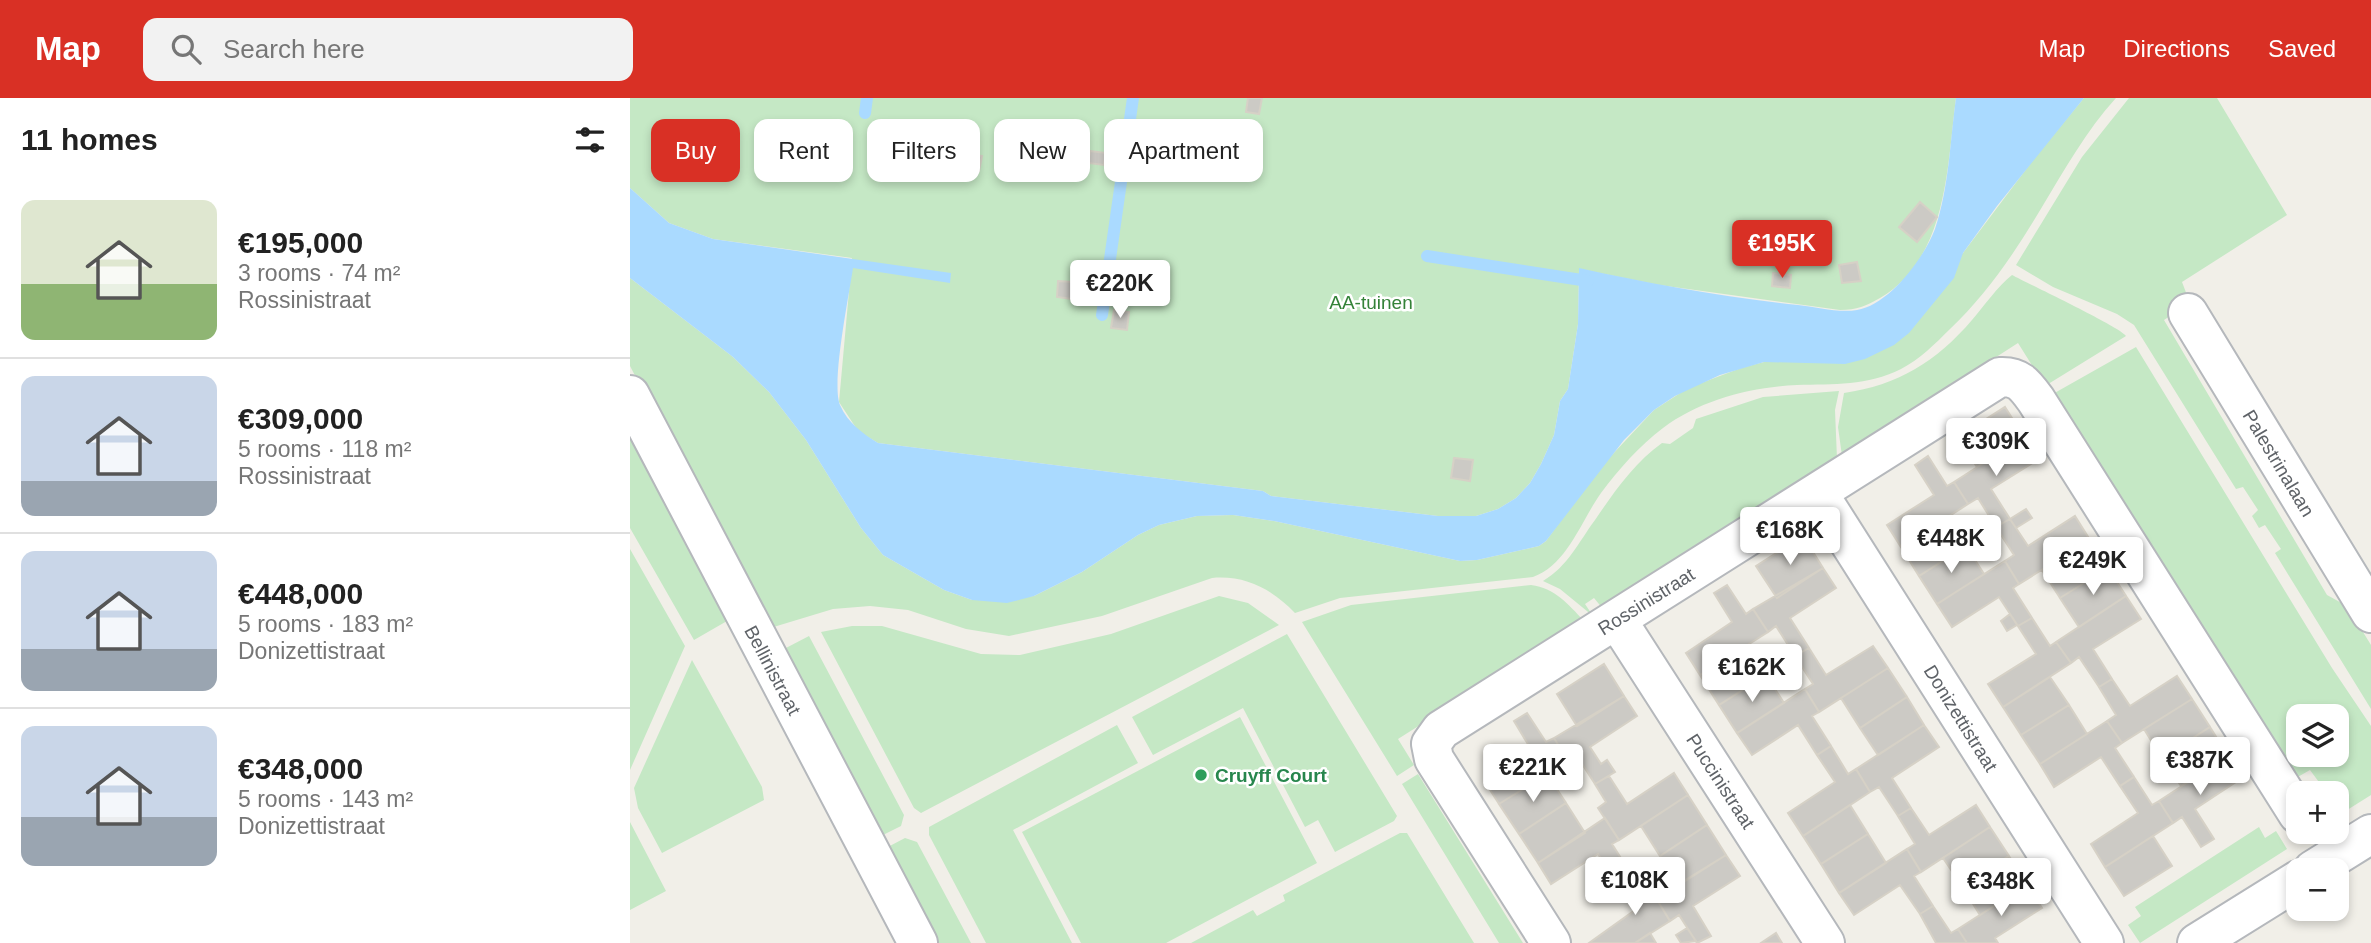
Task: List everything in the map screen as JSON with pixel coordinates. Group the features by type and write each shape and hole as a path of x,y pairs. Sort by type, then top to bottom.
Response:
{"street":[{"name":"Palestrinalaan","path":"2188,313 2371,613"},
{"name":"Rossinistraat","path":"1551,943 1434,759 1431,744 1441,730 2000,377 2014,376 2036,400 2286,795"},
{"name":"Bellinistraat","path":"630,396 918,943"},
{"name":"Donizettistraat","path":"1818,493 2104,943"},
{"name":"Puccinistraat","path":"1617,620 1825,943"},
{"path":"2317,858 2371,834"},
{"path":"2197,943 2286,879"}],"green space":[{"name":"AA-tuinen","path":"630,98 1956,98 1946,181 1932,235 1919,259 1902,281 1870,303 1840,310 1659,285 1579,269 1578,324 1568,389 1560,401 1554,435 1530,483 1516,498 1498,509 1476,516 1438,516 1271,496 1263,491 878,443 858,431 839,402 852,258 713,239 669,223 630,188"},
{"path":"2084,98 2116,98 2085,137 2000,271 1964,316 1927,351 1901,369 1876,379 1780,386 1744,392 1677,418 1630,458 1601,493 1564,553 1545,571 1533,577 1340,598 1295,613 1277,597 1257,585 1236,579 1212,578 1102,616 1009,636 966,629 908,610 870,606 833,609 767,629 630,366 630,278 733,357 769,392 806,440 861,528 883,555 944,590 972,600 1034,596 1082,572 1138,535 1159,525 1197,516 1233,515 1274,521 1460,561 1477,560 1539,546 1546,541 1596,472 1654,410 1688,388 1764,362 1802,361 1963,253 2036,156"},
{"path":"2129,98 2217,98 2287,215 2182,282 2190,303 2164,320 2327,595 2347,606 2371,645 2371,709 2275,553 2281,549 2265,525 2259,528 2252,516 2258,510 2243,487 2236,489 2134,325 2117,314 2053,287 2016,265 2082,157"},
{"path":"2012,275 2126,336 2045,386 2018,343 1842,456 1838,427 1844,393 1882,384 1930,359 1958,335"},
{"path":"2136,347 2332,668 2371,726 2371,795 2349,809 2349,781 2318,781 2310,770 2296,778 2289,767 2349,767 2349,704 2286,704 2286,762 2051,395"},
{"path":"1839,391 1835,410 1837,459 1603,609 1594,598 1585,604 1593,616 1560,589 1543,581 1566,561 1634,468 1662,443 1670,444 1693,428 1696,419 1763,397"},
{"path":"630,435 727,621 694,640 630,528"},
{"path":"630,549 685,646 630,770"},
{"path":"1531,585 1554,593 1584,621 1398,739 1414,765 1397,776 1302,622 1351,605"},
{"path":"1219,596 1248,603 1279,625 921,813 914,808 821,632 852,626 882,626 981,654 1020,655 1111,634"},
{"path":"1287,634 1397,816 1394,821 1335,852 1318,820 1305,827 1243,708 1153,755 1132,717"},
{"path":"809,636 904,815 901,826 877,838 784,649"},
{"path":"692,660 762,787 764,800 662,853 638,808 634,788"},
{"name":"Cruyff Court","path":"1240,717 1317,863 1166,943 1081,943 1022,832"},
{"path":"1117,725 1138,763 1013,830 1072,943 986,943 929,835 929,827"},
{"path":"1418,774 1523,943 1499,943 1402,784"},
{"path":"630,822 666,891 630,910"},
{"path":"2259,827 2265,838 2276,831 2287,849 2140,943 2128,925 2141,916 2135,907"},
{"path":"1400,833 1407,833 1474,943 1191,943 1253,910 1257,916 1285,901 1283,895"},
{"path":"905,838 917,842 971,943 933,943 884,849"}],"water":[{"path":"1956,98 2084,98 1997,206 1963,253 1954,278 1909,333 1894,345 1865,359 1845,364 1764,362 1720,375 1675,396 1654,410 1624,440 1546,541 1539,546 1477,560 1460,561 1274,521 1233,515 1197,516 1159,525 1138,535 1082,572 1034,596 1007,603 972,600 944,590 883,555 861,528 806,440 769,392 733,357 630,278 630,188 669,223 713,239 951,273 950,283 853,268 839,359 838,394 840,405 851,422 878,443 1263,491 1271,496 1438,516 1476,516 1498,509 1516,498 1530,483 1554,435 1560,401 1568,389 1578,324 1579,268 1743,298 1850,311 1869,306 1893,290 1914,266 1930,241 1940,213 1946,181"}],"building":[{"path":"1248,98 1262,98 1259,114 1246,112"},
{"path":"1090,151 1104,153 1104,165 1090,163"},
{"path":"1920,202 1937,217 1917,242 1899,227"},
{"path":"1857,262 1861,281 1842,283 1839,265"},
{"path":"1773,273 1791,275 1790,288 1772,286"},
{"path":"1058,281 1073,282 1072,299 1057,297"},
{"path":"1114,310 1129,312 1127,330 1111,328"},
{"path":"2005,407 2024,437 1977,467 1958,437"},
{"path":"2024,437 2039,459 1991,489 2010,519 1996,527 1978,498 1968,504 1954,482"},
{"path":"1928,456 1947,486 1954,482 1968,504 1901,547 1887,525 1934,495 1915,465"},
{"path":"1454,458 1473,460 1470,481 1451,478"},
{"path":"2026,509 2032,518 2016,528 2010,519"},
{"path":"2075,516 2090,540 2019,584 2005,561 2014,555 1996,527 2010,519 2028,546"},
{"path":"1948,517 1966,546 1919,576 1901,547"},
{"path":"1803,536 1823,568 1777,598 1756,566"},
{"path":"2090,540 2108,568 2060,598 2042,570"},
{"path":"1966,546 1984,574 1937,604 1919,576"},
{"path":"2005,561 2019,584 2013,588 2032,618 2018,626 1999,597 1952,627 1937,604"},
{"path":"1823,568 1836,588 1790,618 1809,648 1795,656 1776,626 1768,632 1753,609"},
{"path":"2108,568 2126,596 2079,627 2060,598"},
{"path":"1727,585 1746,614 1753,609 1768,632 1700,675 1686,653 1732,622 1714,593"},
{"path":"2126,596 2141,619 2093,649 2112,679 2099,687 2079,657 2071,663 2056,642"},
{"path":"2010,614 2017,625 2007,631 2001,621"},
{"path":"2032,618 2050,646 2056,642 2071,663 2003,707 1988,684 2036,654 2018,626"},
{"path":"1747,646 1766,675 1719,705 1700,675"},
{"path":"1873,646 1888,668 1819,712 1805,689 1813,684 1795,656 1809,648 1826,675"},
{"path":"1604,664 1624,696 1577,726 1557,694"},
{"path":"1888,668 1907,697 1860,728 1841,698"},
{"path":"1766,675 1784,703 1737,733 1719,705"},
{"path":"2177,676 2192,699 2122,743 2107,721 2116,715 2099,687 2112,679 2130,706"},
{"path":"2050,677 2069,705 2021,735 2003,707"},
{"path":"1805,689 1819,712 1812,716 1831,746 1817,755 1798,725 1752,755 1737,733"},
{"path":"1624,696 1637,716 1590,747 1601,764 1607,760 1615,772 1595,784 1577,756 1568,761 1554,738"},
{"path":"1907,697 1924,725 1878,755 1860,728"},
{"path":"2192,699 2210,727 2162,758 2144,729"},
{"path":"2069,705 2087,734 2040,764 2021,735"},
{"path":"1527,713 1546,742 1554,738 1568,761 1499,804 1485,782 1532,751 1514,721"},
{"path":"2107,721 2122,743 2115,748 2134,777 2120,786 2101,757 2054,787 2040,764"},
{"path":"1924,725 1939,747 1892,778 1911,808 1898,816 1879,787 1870,792 1856,769"},
{"path":"2210,727 2228,756 2181,786 2162,758"},
{"path":"1831,746 1848,774 1856,769 1870,792 1803,836 1788,813 1835,782 1817,755"},
{"path":"2228,756 2242,778 2195,809 2214,839 2201,847 2182,817 2173,823 2159,801"},
{"path":"1674,773 1688,795 1619,840 1598,808 1606,802 1595,784 1609,776 1627,804"},
{"path":"1547,774 1566,803 1519,834 1499,804"},
{"path":"2134,777 2152,805 2159,801 2173,823 2105,867 2091,844 2138,813 2120,786"},
{"path":"1688,795 1707,825 1660,856 1641,826"},
{"path":"1566,803 1585,833 1538,863 1519,834"},
{"path":"1850,805 1868,834 1821,864 1803,836"},
{"path":"1976,805 1990,827 1921,872 1907,849 1915,844 1898,816 1911,808 1929,835"},
{"path":"1605,818 1619,840 1612,844 1631,874 1617,883 1598,854 1551,884 1538,863"},
{"path":"1707,825 1726,855 1679,885 1660,856"},
{"path":"1990,827 2009,856 1962,886 1943,858"},
{"path":"1868,834 1886,863 1839,893 1821,864"},
{"path":"2153,836 2172,866 2124,896 2105,867"},
{"path":"1907,849 1921,872 1914,876 1933,906 1920,914 1900,885 1854,915 1839,893"},
{"path":"1726,855 1740,876 1693,906 1711,936 1697,943 1679,915 1670,921 1656,898"},
{"path":"2009,856 2027,885 1980,915 1962,886"},
{"path":"1631,874 1648,902 1656,898 1670,921 1635,943 1589,943 1635,910 1617,883"},
{"path":"2027,885 2042,908 1995,938 1998,943 1967,943 1958,929"},
{"path":"1933,906 1951,933 1958,929 1967,943 1936,943 1920,914"},
{"path":"1687,928 1696,941 1681,943 1676,935"},
{"path":"1650,933 1656,943 1635,943"},
{"path":"1776,933 1782,943 1761,943"}],"waterway":[{"path":"865,113 867,98"},
{"path":"1102,315 1133,98"},
{"path":"1427,256 1588,281"}],"place":[{"name":"Cruyff Court","path":"1201,775"}]}
